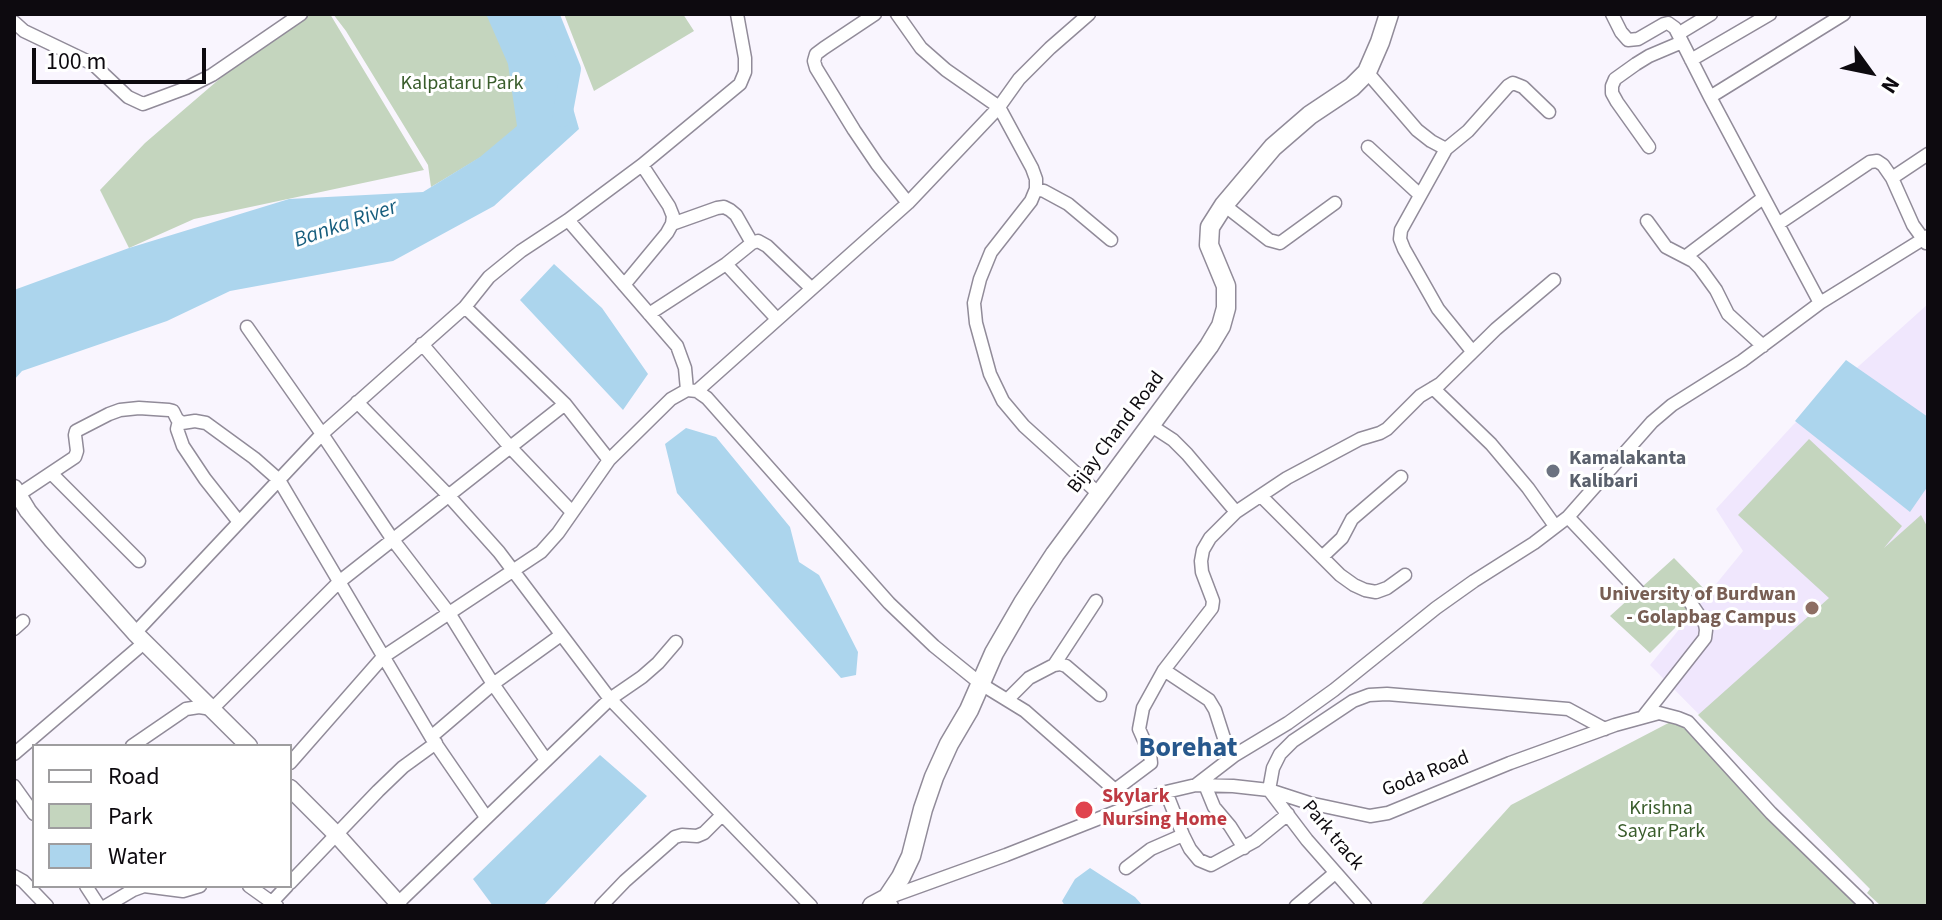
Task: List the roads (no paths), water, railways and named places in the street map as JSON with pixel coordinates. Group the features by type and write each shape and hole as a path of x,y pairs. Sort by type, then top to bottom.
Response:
{"main road":[{"name":"Bijay Chand Road","path":"884,903 911,856 934,777 994,653 1023,603 1055,554 1221,326 1226,308 1226,286 1209,245 1210,227 1224,205 1273,147 1367,72 1389,14"}],"street":[{"path":"14,22 24,31 93,64 128,97 143,104 212,75 301,14"},
{"path":"36,743 140,638 239,522 322,434 465,307 489,277 642,165 740,84 745,72 745,58 737,14"},
{"path":"897,14 921,48 999,107 1032,168 1036,189 1031,201 991,252 980,279 974,303 976,323 990,374 1003,401 1024,426 1099,494"},
{"path":"1612,14 1628,40 1638,39 1669,19 1820,303"},
{"path":"1649,147 1612,93 1615,79 1680,38 1711,14"},
{"path":"1691,60 1770,14"},
{"path":"1710,97 1844,14"},
{"path":"866,16 816,54 814,61 877,164 908,203"},
{"path":"292,761 383,657 541,552 609,460 671,399 692,391 908,203 999,107 1019,79 1080,17"},
{"path":"1367,72 1417,130 1446,149"},
{"path":"1472,351 1438,309 1404,249 1401,230 1446,149 1468,131 1508,86 1513,83 1523,87 1549,112"},
{"path":"1368,147 1420,195"},
{"path":"1892,178 1928,154"},
{"path":"1244,848 1201,785 1235,755 1334,690 1436,608 1568,517 1652,422 1693,391 1742,361 1820,303 1926,240 1913,225 1892,178 1877,161 1870,162 1778,224"},
{"path":"624,285 672,224 669,206 642,165"},
{"path":"1036,189 1068,204 1111,240"},
{"path":"1685,257 1763,198"},
{"path":"1224,205 1269,240 1280,243 1335,203"},
{"path":"672,224 724,207 736,215 752,243"},
{"path":"568,220 677,346 692,391 707,398 889,603 934,646 981,684 1025,711 1132,805"},
{"path":"1647,221 1666,247 1693,261 1710,280 1728,314 1763,346"},
{"path":"649,314 758,241 811,288"},
{"path":"726,264 777,319"},
{"path":"1115,790 1151,763 1139,729 1143,708 1164,670 1212,608 1213,601 1201,561 1210,538 1236,512 1287,478 1343,447 1387,429 1420,396 1445,379 1472,351 1554,280"},
{"path":"465,307 565,404 609,460"},
{"path":"247,327 393,540 449,613 546,760"},
{"path":"422,344 510,447 572,512"},
{"path":"1433,388 1491,444 1555,526"},
{"path":"357,402 499,552 610,699 811,906"},
{"path":"212,709 339,582 565,404"},
{"path":"239,522 183,446 177,429 179,421 175,413 169,410 120,410 76,431 75,457 16,491 52,540 140,638 247,744"},
{"path":"179,421 206,423 279,480 383,657 486,817"},
{"path":"1150,425 1187,454 1236,512"},
{"path":"51,473 139,561"},
{"path":"1322,557 1342,538 1352,519 1401,477"},
{"path":"1261,496 1340,575 1365,590 1376,592 1387,588 1405,575"},
{"path":"1568,517 1640,593"},
{"path":"1054,665 1096,601"},
{"path":"1643,718 1705,638 1705,624 1690,602"},
{"path":"292,880 403,767 493,684 561,635"},
{"path":"292,790 336,834 397,905 610,699 650,670 676,642"},
{"path":"1008,699 1029,678 1060,664 1100,695"},
{"path":"1164,670 1209,700 1224,738 1235,755"},
{"path":"1269,790 1273,768 1280,754 1293,741 1353,701 1369,695 1568,709 1605,729"},
{"path":"135,744 186,709 212,709"},
{"name":"Goda Road","path":"884,903 1166,792 1201,785 1269,790 1309,803 1370,816 1388,813 1510,763 1659,713 1688,722 1771,813 1867,906"},
{"path":"14,754 32,745"},
{"path":"14,786 32,811"},
{"name":"Park track","path":"1269,790 1365,906"},
{"path":"1166,792 1190,849 1204,864 1217,863 1244,848 1288,814"},
{"path":"601,906 675,837 704,833 722,815"},
{"path":"1126,868 1151,849 1183,835"},
{"path":"1296,906 1335,873"},
{"path":"14,876 47,906"},
{"path":"87,888 99,906"},
{"path":"106,906 138,888"},
{"path":"160,888 183,891 193,888"},
{"path":"252,888 274,904"}],"water":[{"path":"486,14 546,14 579,129 494,206 393,261 230,291 167,321 22,371 14,380 14,290 129,248 289,199 423,192 480,157 517,126 508,64"},
{"path":"554,264 602,308 648,374 623,410 520,300"},
{"path":"1846,360 1928,417 1928,486 1910,512 1795,421"},
{"path":"686,428 716,437 790,527 799,562 819,575 858,652 856,675 841,678 677,493 665,444"},
{"path":"600,755 647,796 543,906 493,906 473,879"},
{"path":"1090,868 1135,897 1143,906 1065,906 1062,901 1075,879"}],"waterway":[{"name":"Banka River","path":"549,14 571,69 562,117"}],"place":[{"name":"Kamalakanta Kalibari","path":"1553,471"},
{"name":"University of Burdwan - Golapbag Campus","path":"1812,608"},
{"name":"Skylark Nursing Home","path":"1084,810"}],"district":[{"name":"Borehat","path":"1188,750"}],"park label":[{"name":"Kalpataru Park","path":"462,85"},
{"name":"Krishna Sayar Park","path":"1661,822"}]}
